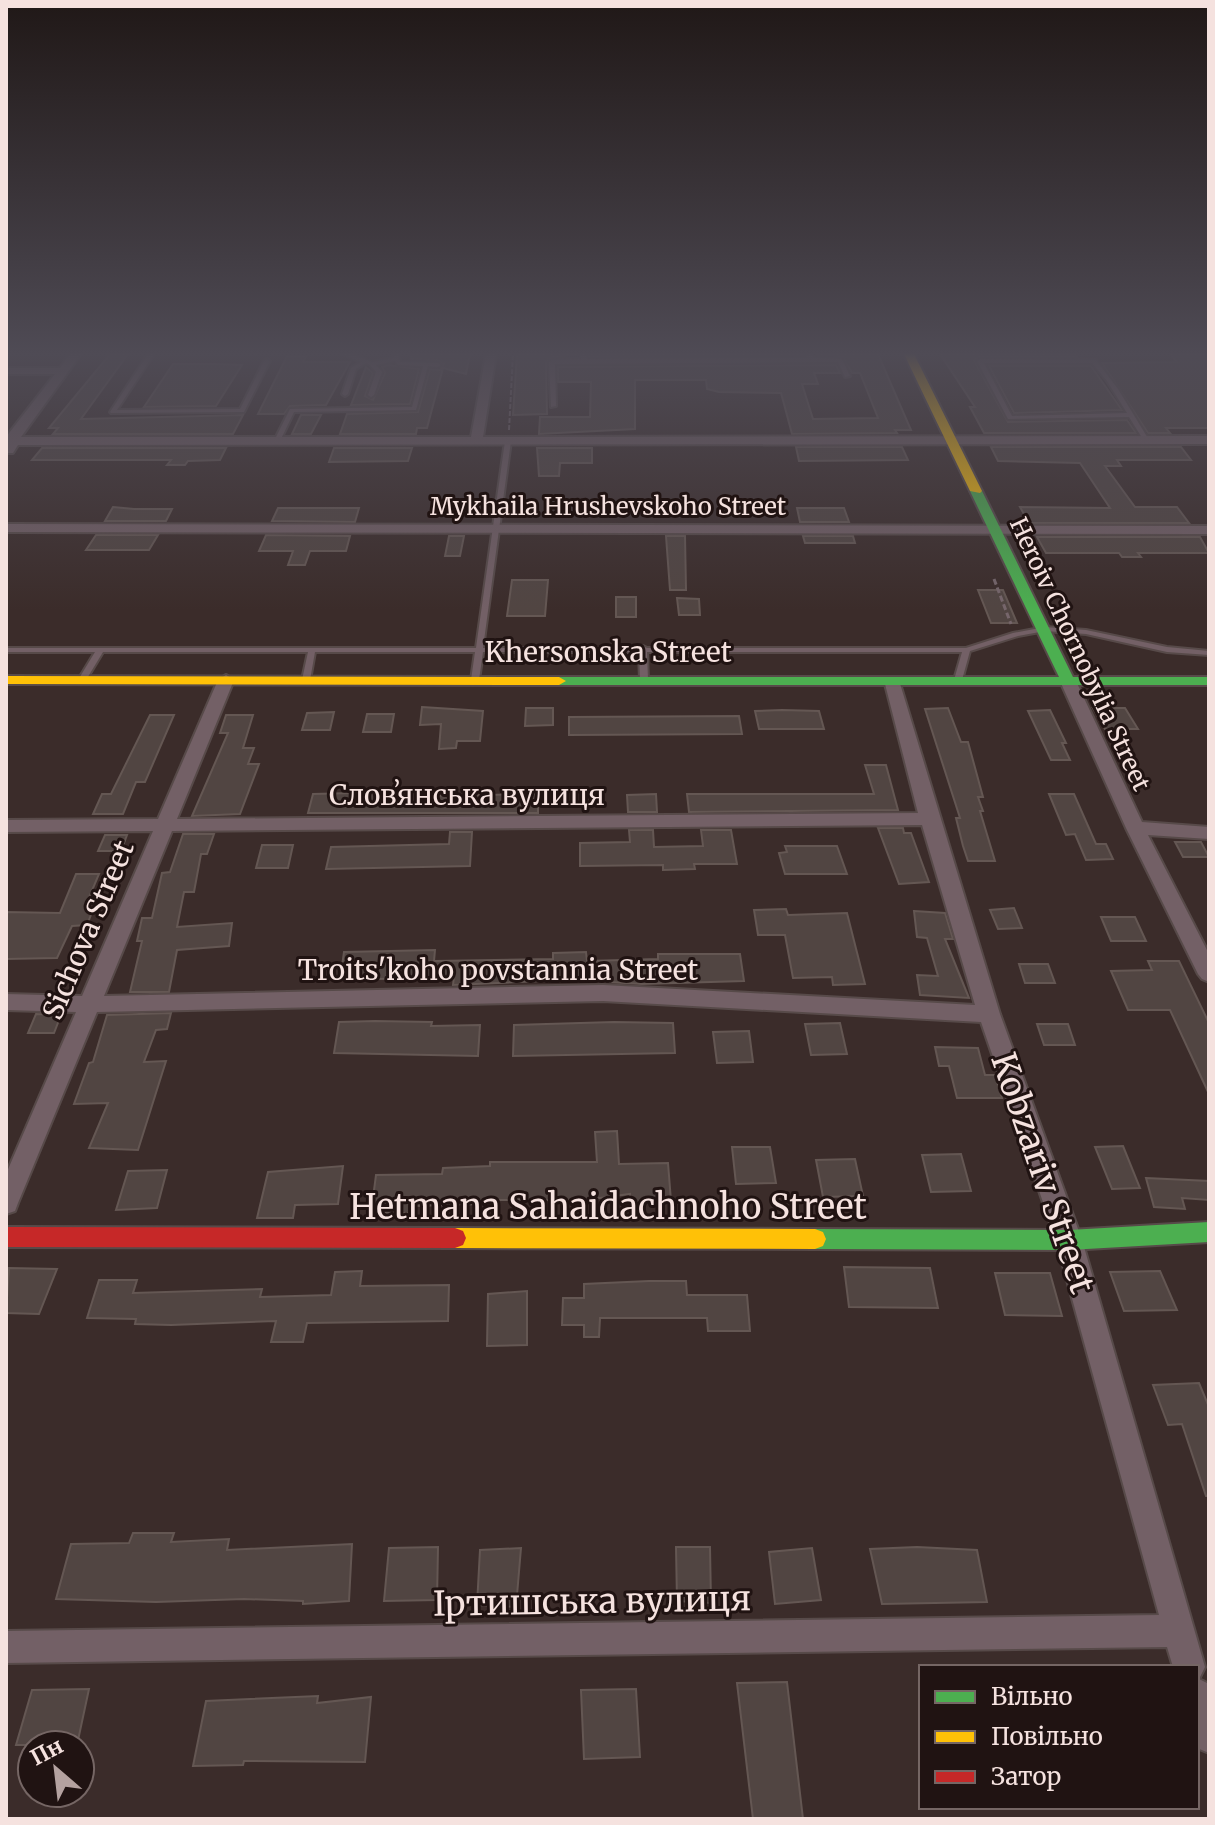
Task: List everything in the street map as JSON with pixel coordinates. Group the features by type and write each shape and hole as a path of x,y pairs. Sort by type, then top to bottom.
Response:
{"main road":[{"name":"Heroiv Chornobylia Street","path":"952,441 1068,681"},
{"name":"Khersonska Street","path":"6,680 1209,681"},
{"name":"Hetmana Sahaidachnoho Street","path":"6,1237 1069,1240 1209,1232"}],"street":[{"path":"8,445 277,441 1209,440"},
{"name":"Mykhaila Hrushevskoho Street","path":"6,528 497,526 1209,530"},
{"name":"Sichova Street","path":"6,1203 87,1004 226,680"},
{"name":"Kobzariv Street","path":"892,680 929,819 989,1014 1069,1240 1188,1665"},
{"name":"Heroiv Chornobylia Street","path":"1068,681 1135,828 1209,974"},
{"name":"Словʼянська вулиця","path":"6,826 929,819"},
{"path":"1135,828 1209,833"},
{"name":"Troits'koho povstannia Street","path":"6,1002 87,1004 603,993 989,1014"},
{"name":"Іртишська вулиця","path":"6,1647 1178,1631"},
{"path":"1199,1702 1209,1736"}],"lane":[{"path":"475,680 508,441"},
{"path":"6,650 967,650 1044,629 1110,638 1169,653 1209,653"},
{"path":"643,648 644,680"},
{"path":"82,680 100,650"},
{"path":"306,680 312,650"},
{"path":"958,680 967,650"}],"building":[{"path":"796,447 902,447 908,460 799,461"},
{"path":"991,447 1181,447 1191,460 1117,460 1121,466 1105,466 1135,507 1177,507 1189,523 1029,523 1020,507 1110,508 1080,463 998,461"},
{"path":"42,448 226,448 220,460 167,465 171,460 32,460"},
{"path":"334,448 412,448 408,461 329,462"},
{"path":"537,448 592,448 592,463 560,463 559,476 539,476"},
{"path":"113,507 172,509 166,521 105,521"},
{"path":"278,508 359,508 355,522 272,521"},
{"path":"797,508 844,508 849,522 800,522"},
{"path":"96,535 158,535 149,550 86,550"},
{"path":"266,535 350,536 346,551 310,551 305,565 288,565 293,551 259,551"},
{"path":"449,536 464,536 460,556 445,556"},
{"path":"666,536 685,536 686,590 670,590"},
{"path":"803,536 853,536 855,543 805,543"},
{"path":"1037,537 1200,537 1209,553 1138,553 1141,557 1122,557 1119,553 1046,553"},
{"path":"512,580 548,580 545,616 507,616"},
{"path":"978,590 1003,590 1017,623 991,623"},
{"path":"616,597 636,597 636,617 616,617"},
{"path":"677,598 699,599 700,615 679,615"},
{"path":"422,707 483,711 480,741 457,741 456,748 439,749 441,724 420,725"},
{"path":"526,708 553,708 553,725 525,726"},
{"path":"948,708 961,742 968,742 983,797 978,797 983,811 980,811 995,861 968,861 963,846 956,818 960,818 925,709"},
{"path":"1093,708 1125,708 1138,729 1105,729"},
{"path":"1050,710 1066,743 1062,743 1070,760 1051,760 1028,711"},
{"path":"755,711 819,711 824,729 759,729"},
{"path":"334,712 330,730 302,730 307,713"},
{"path":"367,714 394,714 391,732 363,732"},
{"path":"150,715 174,715 145,782 136,782 123,814 93,814 102,794 111,794"},
{"path":"226,715 253,715 243,748 254,748 248,764 259,764 240,814 192,816 228,733 220,733"},
{"path":"739,716 742,734 569,735 569,717"},
{"path":"865,765 886,765 898,810 689,812 687,794 874,794"},
{"path":"437,792 436,796 538,794 538,813 308,813 313,794"},
{"path":"656,794 657,812 628,812 627,795"},
{"path":"1049,794 1074,794 1096,844 1106,844 1113,859 1086,860 1075,834 1066,835"},
{"path":"878,828 903,828 904,833 911,833 929,882 899,884"},
{"path":"629,830 653,830 654,847 703,846 701,830 731,830 737,864 694,864 695,869 663,870 663,865 580,866 580,843 630,842"},
{"path":"450,832 472,832 470,866 326,869 331,847 449,844"},
{"path":"183,834 214,834 207,854 201,854 194,892 184,892 177,927 232,923 229,946 177,950 169,992 130,992 142,941 137,941 142,918 152,918 162,873 170,872"},
{"path":"105,835 127,835 121,851 98,851"},
{"path":"1175,842 1201,842 1209,857 1183,857"},
{"path":"262,845 293,845 288,868 256,868"},
{"path":"785,846 837,846 847,874 785,874 779,853 787,852"},
{"path":"76,874 99,874 85,907 94,907 87,925 72,926 57,958 6,959 6,912 60,913"},
{"path":"1014,908 1022,928 998,929 990,910"},
{"path":"786,909 788,915 847,913 865,984 833,985 832,977 793,978 785,935 758,935 754,910"},
{"path":"914,911 945,913 953,939 945,939 969,998 920,995 917,975 938,976 927,938 917,937"},
{"path":"1101,917 1135,917 1146,941 1111,941"},
{"path":"435,950 434,961 553,959 553,953 586,952 587,961 658,959 658,954 740,954 744,981 642,984 608,982 608,978 453,985 454,977 340,980 344,952"},
{"path":"1148,961 1179,961 1209,1023 1209,1094 1170,1010 1128,1010 1111,971 1152,970"},
{"path":"1019,964 1048,964 1055,983 1025,983"},
{"path":"171,1013 167,1029 156,1030 144,1062 166,1061 138,1150 89,1148 108,1103 74,1104 89,1063 93,1062 107,1015"},
{"path":"36,1014 61,1015 54,1033 28,1033"},
{"path":"339,1022 432,1022 431,1026 480,1025 478,1056 334,1053"},
{"path":"673,1023 675,1053 513,1056 514,1025"},
{"path":"840,1023 847,1054 811,1055 805,1024"},
{"path":"1037,1024 1068,1024 1075,1045 1044,1045"},
{"path":"749,1031 753,1062 717,1063 713,1032"},
{"path":"935,1047 978,1048 985,1075 995,1075 1002,1098 957,1098 949,1066 939,1066"},
{"path":"617,1131 619,1164 668,1163 671,1201 630,1202 630,1194 585,1200 480,1200 480,1204 413,1206 412,1213 371,1213 376,1175 442,1174 443,1168 490,1166 490,1162 597,1162 595,1132"},
{"path":"1123,1146 1140,1188 1112,1189 1095,1147"},
{"path":"732,1147 770,1147 776,1183 736,1184"},
{"path":"961,1154 971,1191 931,1192 922,1155"},
{"path":"855,1159 863,1196 823,1197 816,1160"},
{"path":"343,1166 338,1204 295,1205 293,1218 257,1218 268,1172"},
{"path":"167,1170 157,1208 116,1210 128,1171"},
{"path":"1146,1178 1209,1181 1209,1200 1182,1198 1185,1209 1154,1207"},
{"path":"844,1267 930,1268 938,1308 849,1307"},
{"path":"9,1268 57,1269 39,1314 6,1313"},
{"path":"362,1271 360,1286 449,1285 448,1321 307,1323 303,1342 271,1342 276,1321 171,1325 135,1324 136,1319 87,1318 99,1280 137,1280 133,1293 262,1289 260,1297 331,1295 335,1272"},
{"path":"1160,1271 1177,1310 1124,1311 1110,1272"},
{"path":"995,1273 1050,1273 1062,1316 1005,1315"},
{"path":"686,1281 687,1295 747,1295 750,1331 708,1331 707,1318 600,1318 599,1337 584,1337 584,1325 562,1325 563,1298 584,1298 584,1284"},
{"path":"527,1291 527,1345 487,1346 488,1294"},
{"path":"1199,1383 1209,1407 1209,1496 1206,1496 1182,1424 1168,1425 1153,1385"},
{"path":"133,1533 174,1533 171,1542 229,1539 227,1550 352,1544 349,1601 303,1604 303,1601 244,1599 156,1602 56,1599 71,1544 129,1543"},
{"path":"438,1547 437,1600 384,1601 389,1548"},
{"path":"676,1547 710,1547 711,1603 677,1601"},
{"path":"917,1547 977,1550 987,1602 882,1604 870,1549"},
{"path":"521,1548 516,1607 477,1605 480,1550"},
{"path":"812,1548 821,1600 775,1604 769,1552"},
{"path":"787,1682 803,1819 753,1819 737,1683"},
{"path":"89,1689 80,1729 21,1729 32,1690"},
{"path":"636,1689 640,1757 584,1759 581,1690"},
{"path":"318,1696 317,1703 371,1697 365,1762 244,1761 243,1765 193,1766 206,1701"}],"traffic: fast":[{"path":"559,681 1068,681 976,491"},
{"path":"1068,681 1209,681"},
{"path":"815,1239 1069,1240 1209,1232"}],"traffic: slow":[{"path":"951,439 976,491"},
{"path":"6,680 559,681"},
{"path":"455,1238 815,1239"}],"traffic: jam":[{"path":"6,1237 455,1238"}]}
